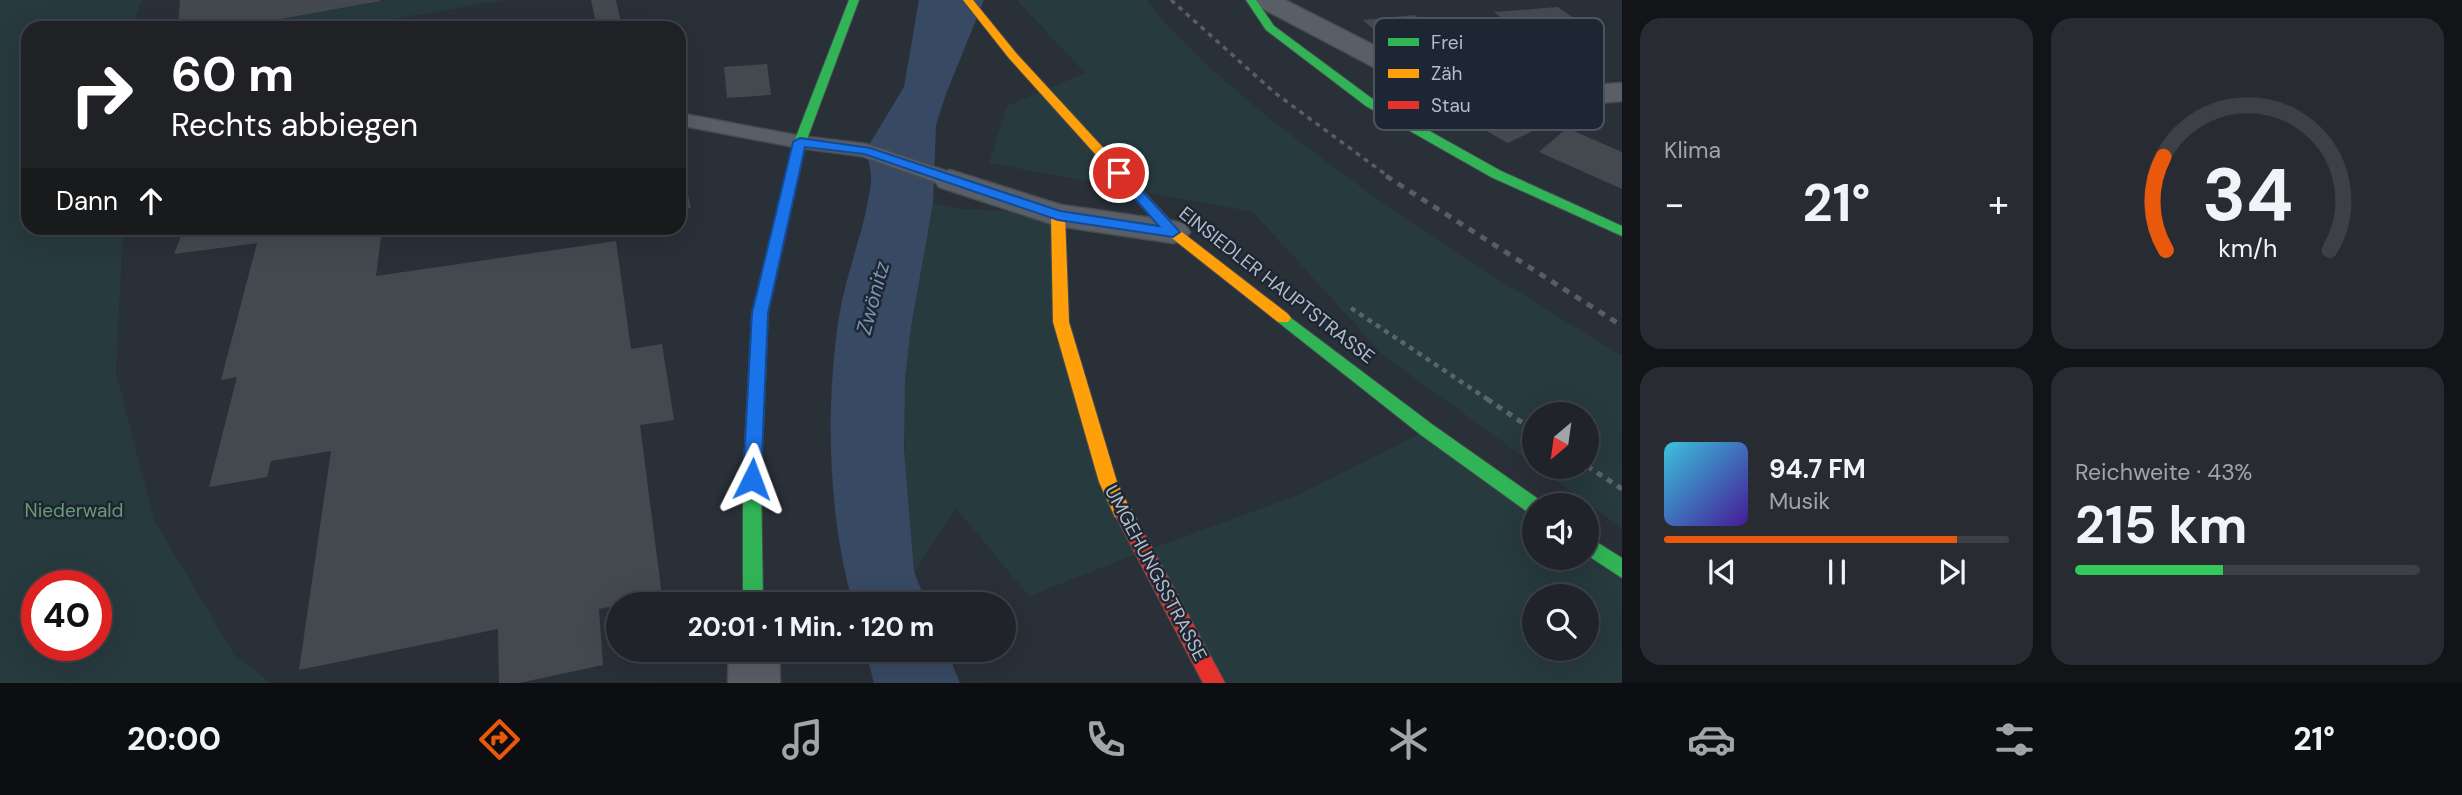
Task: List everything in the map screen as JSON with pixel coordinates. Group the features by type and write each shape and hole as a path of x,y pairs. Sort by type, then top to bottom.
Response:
{"street":[{"path":"753,592 752,479 760,313 800,142 854,0"},
{"name":"EINSIEDLER HAUPTSTRASSE","path":"968,0 1012,55 1173,232 1427,430 1522,498"},
{"path":"1251,0 1270,28 1374,105"},
{"path":"1265,0 1374,56"},
{"path":"1604,93 1622,92"},
{"path":"1418,130 1496,174 1622,231"},
{"path":"950,180 1058,215 1173,232"},
{"name":"UMGEHUNGSSTRASSE","path":"1058,215 1062,322 1108,482 1142,552 1214,683"},
{"path":"1599,553 1622,569"},
{"path":"754,662 754,683"}],"lane":[{"path":"686,121 800,142 866,150 950,180"}],"path":[{"path":"1600,475 1622,489"}],"green space":[{"name":"Niederwald","path":"0,0 142,0 134,21 21,21 21,235 123,235 116,372 154,520 234,655 271,683 0,683"},
{"path":"389,0 504,0 382,21 270,21"},
{"path":"1017,0 1146,0 1182,41 1222,78 1264,114 1345,175 1462,256 1622,356 1622,528 1599,511 1599,493 1573,493 1555,480 1600,480 1600,402 1522,402 1522,456 1384,356 1253,212 989,163 1007,106 1085,73"},
{"path":"933,203 954,208 1058,215 1061,322 1142,552 1029,596 956,508 914,572 905,451 905,379 912,313"},
{"path":"1427,430 1522,498 1522,570 1599,570 1599,562 1622,569 1622,683 1214,683 1142,552 1298,495"}],"water":[{"name":"Zwönitz","path":"919,0 984,0 936,125 933,203 911,327 905,378 904,449 914,572 922,592 850,592 838,535 831,462 835,352 842,300 868,199 871,178 866,150 904,87"},
{"path":"868,662 951,662 960,683 874,683"}],"building":[{"path":"180,0 381,0 270,21 178,21"},
{"path":"591,0 616,0 620,21 596,21"},
{"path":"1558,7 1574,18 1502,18 1494,12"},
{"path":"1415,15 1419,18 1384,18"},
{"path":"1374,19 1374,30 1363,20"},
{"path":"767,64 771,95 727,98 724,67"},
{"path":"1485,130 1535,130 1508,143"},
{"path":"1565,130 1572,130 1622,152 1622,189 1539,152"},
{"path":"686,187 691,208 686,209"},
{"path":"181,235 381,235 376,276 616,241 631,349 662,344 674,420 640,425 661,592 606,592 606,608 599,609 603,665 519,683 499,683 498,629 299,670 331,451 271,461 267,477 209,487 237,377 221,380 257,243 174,254"}],"railway":[{"path":"1171,0 1275,93 1389,177"},
{"path":"1386,176 1622,326"}],"traffic: fast":[{"path":"753,592 752,479 760,313 800,142 854,0"},
{"path":"1251,0 1270,28 1374,105"},
{"path":"1418,130 1496,174 1622,231"},
{"path":"1283,318 1427,430 1522,498"},
{"path":"1599,553 1622,569"}],"traffic: slow":[{"path":"968,0 1012,55 1173,232 1283,318"},
{"path":"1058,215 1061,322 1108,482 1122,511"}],"traffic: jam":[{"path":"1122,511 1214,683"}],"route":[{"path":"752,479 760,313 800,142 866,150 1058,215 1173,232 1119,173"}]}
